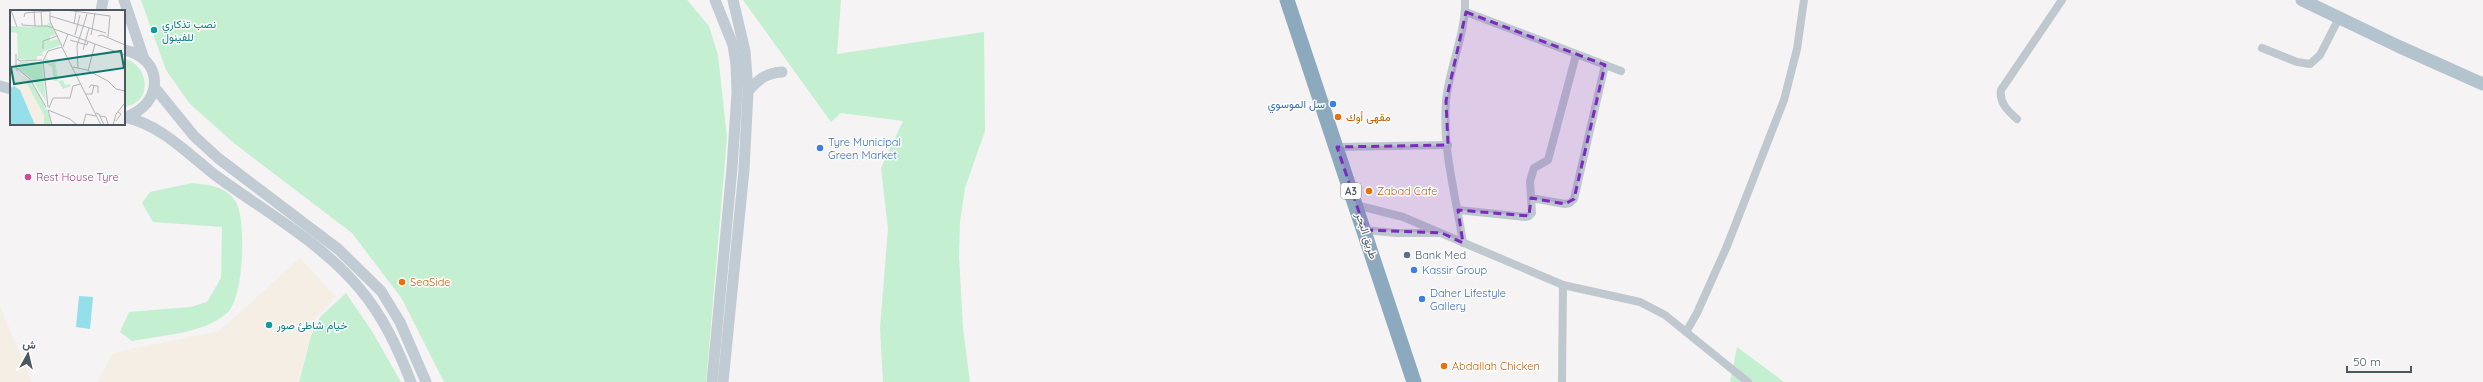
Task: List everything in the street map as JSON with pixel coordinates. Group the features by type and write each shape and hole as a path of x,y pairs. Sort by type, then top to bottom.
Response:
{"highway":[{"name":"طريق البحر","path":"1287,0 1365,230 1414,382"}],"main road":[{"path":"101,10 103,0"},
{"path":"124,0 144,59 154,77 155,88 145,107 125,117"},
{"path":"712,382 735,123 735,58 728,29 715,0"},
{"path":"723,382 740,221 748,91 745,51 733,0"},
{"path":"2302,0 2483,84"},
{"path":"125,50 134,52 144,59"},
{"path":"748,91 758,80 768,73 782,72"},
{"path":"0,86 10,89"},
{"path":"155,88 194,136 218,158 338,249 381,291 415,353 426,382"},
{"path":"125,117 144,123 180,146 332,259 360,289 377,311 394,343 411,382"},
{"path":"735,123 747,124"}],"street":[{"path":"1463,243 1450,171 1446,101 1452,64 1466,12 1466,0"},
{"path":"1686,332 1698,313 1727,246 1784,100 1797,50 1804,0"},
{"path":"2017,119 2006,108 2000,97 2001,90 2062,0"},
{"path":"1466,12 1621,71"},
{"path":"2262,48 2298,62 2310,64 2320,56 2339,18"},
{"path":"1458,210 1529,216 1532,213 1530,181 1534,168 1548,160 1576,55"},
{"path":"1531,198 1565,204 1570,203 1574,199 1605,65"},
{"path":"1337,147 1448,145"},
{"path":"1356,205 1403,216 1563,285 1640,302 1665,315 1748,382"},
{"path":"1365,230 1404,234 1442,233"},
{"path":"1562,382 1563,285"},
{"path":"1556,382 1561,373"}],"highlighted area":[{"path":"1466,12 1605,65 1574,199 1565,204 1531,198 1529,216 1458,210 1463,243 1442,233 1365,230 1337,147 1448,145 1446,101"}],"green space":[{"path":"141,0 687,0 709,26 718,55 727,138 706,382 444,382 402,299 352,233 235,144 190,104 166,70"},
{"path":"743,0 841,0 837,54 984,32 985,131 965,188 960,222 959,256 963,328 970,382 883,382 880,328 888,229 881,168 903,121 841,113 831,122"},
{"path":"125,59 135,64 139,68 144,79 145,85 142,96 134,104 125,108"},
{"path":"192,183 211,186 223,190 229,193 237,204 242,227 242,260 237,292 233,305 227,313 217,320 194,330 132,341 120,332 129,312 190,307 207,302 221,278 222,227 153,222 142,203 150,192"},
{"path":"346,293 373,333 401,382 299,382 311,336 320,317"},
{"path":"1737,347 1784,382 1730,382"}],"sand":[{"name":"خيام شاطئ صور","path":"300,258 336,297 315,319 298,382 97,382 113,353 219,331"},
{"path":"0,306 4,316 32,382 0,382"}],"water":[{"path":"79,296 93,297 90,329 76,327"}],"place":[{"name":"نصب تذكاري للفينول","path":"154,30"},
{"name":"سل الموسوي","path":"1333,104"},
{"name":"مقهى أوك","path":"1338,117"},
{"name":"Tyre Municipal Green Market","path":"820,148"},
{"name":"Rest House Tyre","path":"28,177"},
{"name":"Zabad Cafe","path":"1369,191"},
{"name":"Bank Med","path":"1407,255"},
{"name":"Kassir Group","path":"1414,270"},
{"name":"SeaSide","path":"402,282"},
{"name":"Daher Lifestyle Gallery","path":"1422,299"},
{"name":"خيام شاطئ صور","path":"269,325"},
{"name":"Abdallah Chicken","path":"1444,366"}]}
